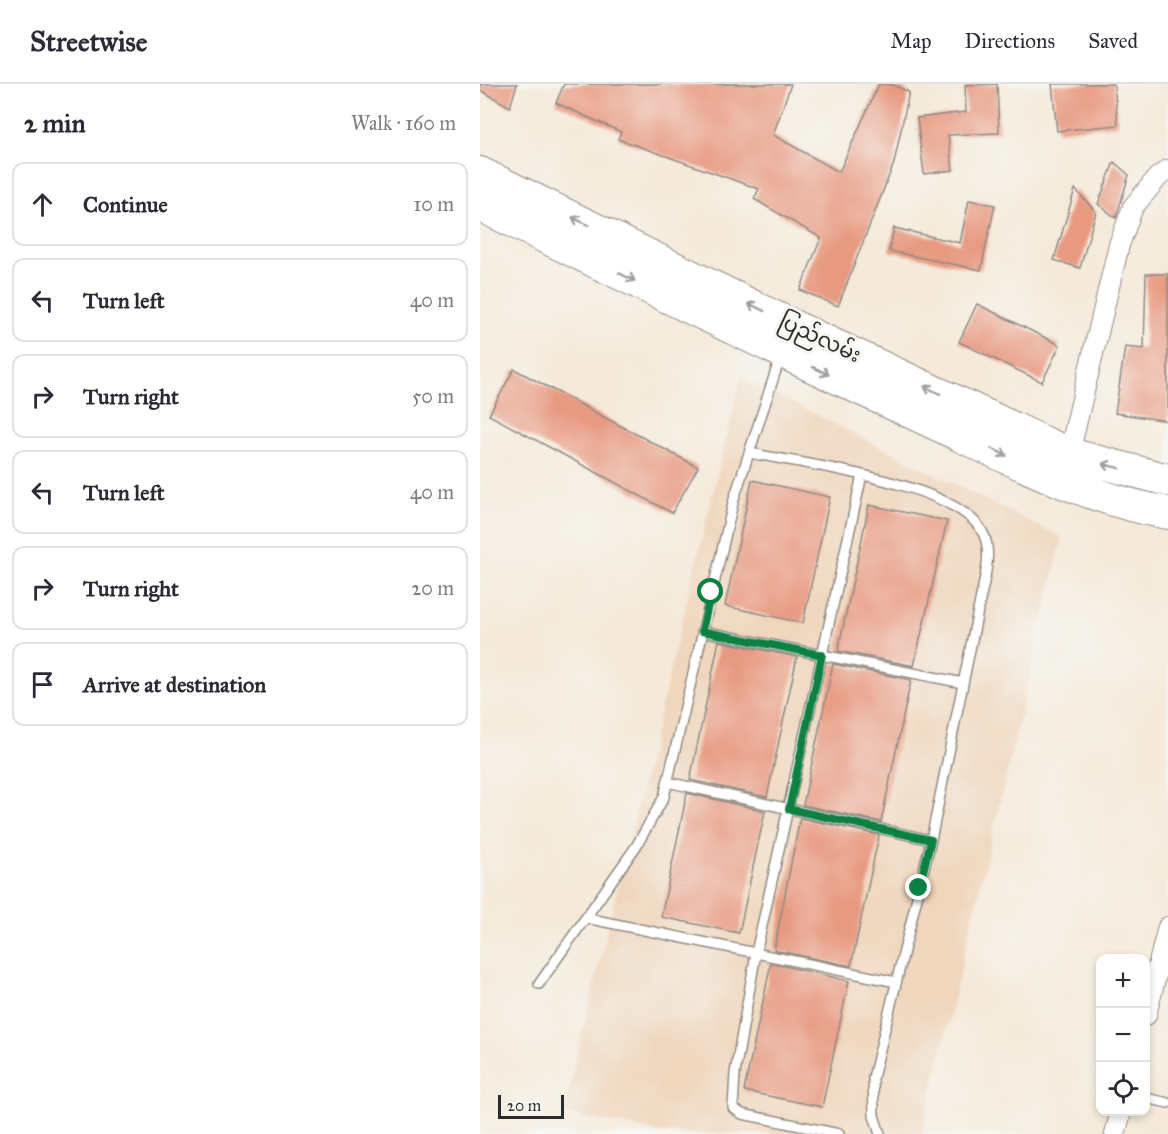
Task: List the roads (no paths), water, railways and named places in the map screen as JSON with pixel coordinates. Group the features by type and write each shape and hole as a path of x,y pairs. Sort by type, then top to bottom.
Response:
{"highway":[{"name":"ပြည်လမ်း","path":"480,173 793,326 1069,454 1168,480"},
{"path":"480,205 782,353 1063,482 1147,509 1168,513"}],"street":[{"path":"1069,454 1119,245 1133,207 1158,177 1168,170"},
{"path":"1148,1008 1168,927"},
{"path":"1115,1134 1120,1116"}],"lane":[{"path":"539,984 637,846 664,797 734,499 782,353"},
{"path":"750,453 862,475 937,497 968,514 984,534 987,565 931,840 873,1078 874,1116 880,1134"},
{"path":"838,1134 742,1114 733,1108 735,1073 756,953 862,475"},
{"path":"702,631 963,683"},
{"path":"667,782 931,840"},
{"path":"586,918 896,982"},
{"path":"1150,1099 1168,1103"}]}
